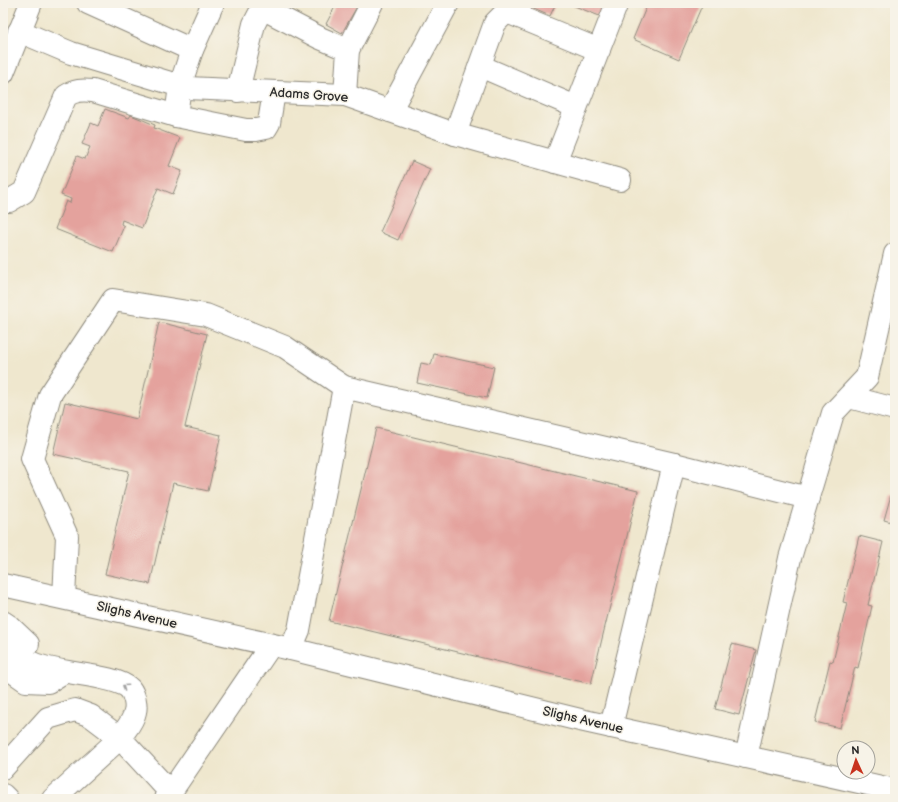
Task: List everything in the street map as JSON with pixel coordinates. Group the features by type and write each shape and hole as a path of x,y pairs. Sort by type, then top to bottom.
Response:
{"street":[{"path":"3,73 30,3"},
{"path":"88,3 192,50"},
{"path":"176,116 180,86 192,50 213,3"},
{"path":"345,95 348,50 372,3"},
{"path":"390,111 448,3"},
{"path":"555,162 617,3"},
{"path":"238,90 254,24 264,5 320,38 348,50"},
{"path":"455,134 495,23 514,7 599,50"},
{"name":"Adams Grove","path":"20,31 72,53 187,88 345,95 455,134 620,180"},
{"path":"480,66 576,107"},
{"path":"3,201 9,201 24,192 66,96 73,91 93,91 176,116 246,130 266,128 269,123 274,92"},
{"path":"746,757 790,558 833,414 867,377 895,254"},
{"path":"64,598 67,536 32,459 50,395 113,300 206,315 285,348 344,387 674,464 808,498"},
{"path":"3,768 48,718 75,710 126,730 169,796 281,647 299,630 344,387"},
{"path":"849,396 895,409"},
{"path":"610,727 674,464"},
{"name":"Slighs Avenue","path":"3,586 64,598 281,647 610,727 895,790"},
{"path":"3,622 64,672"},
{"path":"3,639 28,661 49,669 110,680 122,684 130,689 135,698 136,711 126,730 53,799"},
{"path":"3,649 14,659 43,674 64,672"},
{"path":"3,663 26,681 48,682 64,672"},
{"path":"3,795 7,799"}],"building":[{"path":"337,3 359,3 342,33 326,24"},
{"path":"531,3 556,3 550,16 529,7"},
{"path":"567,3 608,3 602,17"},
{"path":"648,3 703,3 679,59 633,39"},
{"path":"105,109 129,118 131,115 155,125 154,128 180,138 169,166 182,171 173,194 158,188 142,228 122,220 121,224 124,226 113,252 55,229 66,201 70,203 71,199 61,195 77,156 85,159 90,147 82,144 91,123 98,126"},
{"path":"412,161 430,169 398,240 380,232"},
{"path":"159,322 207,334 185,427 221,435 208,491 173,483 150,584 105,574 129,471 53,454 65,402 137,419"},
{"path":"434,354 494,367 487,398 417,383 421,363 431,365"},
{"path":"376,428 638,491 591,684 329,621"},
{"path":"891,495 895,496 895,523 884,520"},
{"path":"859,536 883,542 868,605 872,606 858,668 855,667 840,728 815,722 830,661 833,662 847,603 843,602"},
{"path":"732,644 756,650 739,715 715,709"}]}
